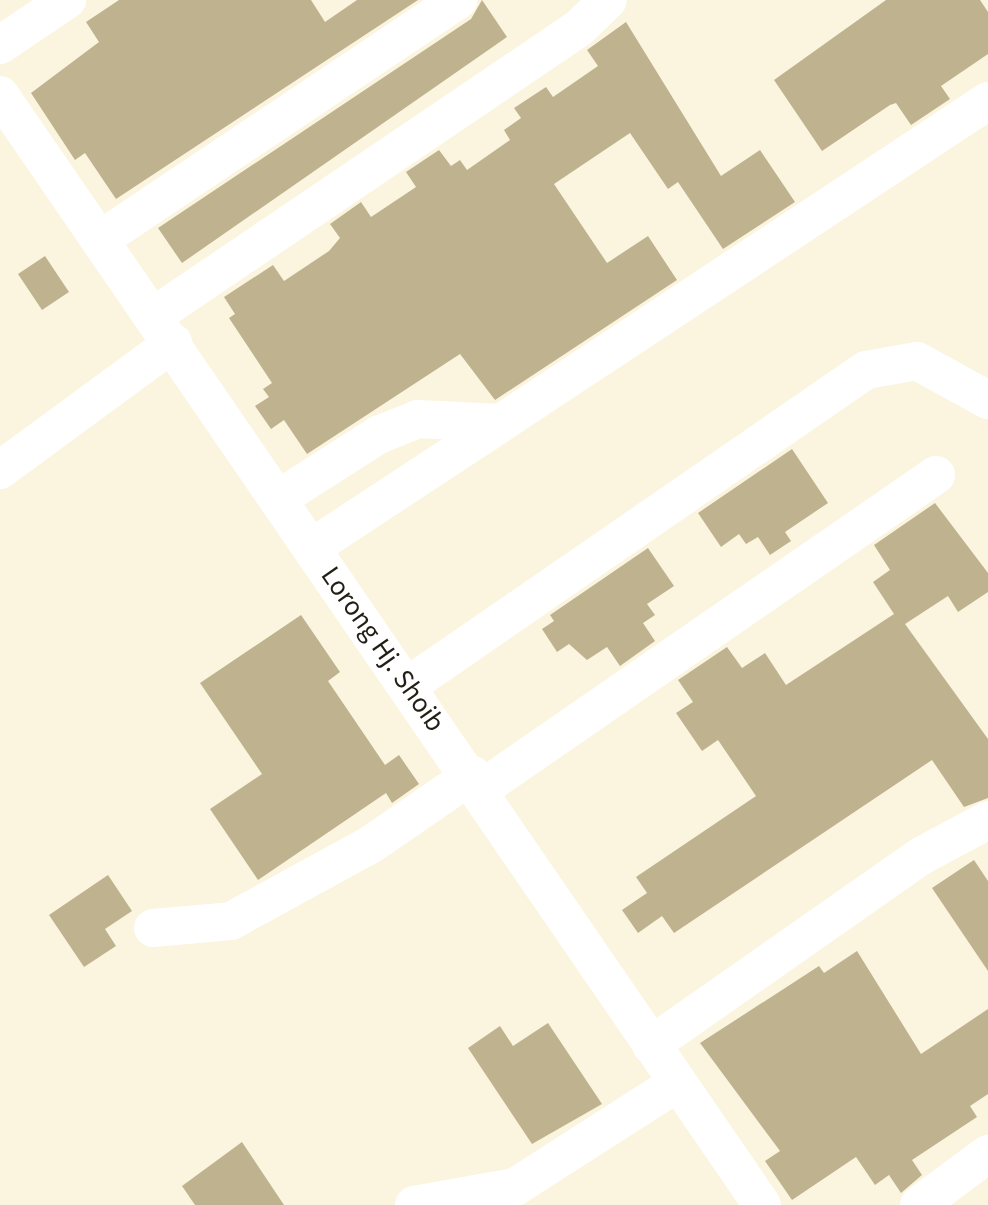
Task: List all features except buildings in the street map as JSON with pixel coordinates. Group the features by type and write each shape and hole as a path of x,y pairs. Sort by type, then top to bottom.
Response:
{"street":[{"path":"0,45 67,0"},
{"path":"102,240 458,0"},
{"path":"0,470 164,329 580,28 608,0"},
{"name":"Lorong Hj. Shoib","path":"0,94 476,782 676,1084 762,1205"},
{"path":"312,548 988,101"},
{"path":"408,685 866,370 918,361 988,400"},
{"path":"278,499 378,435 418,419 501,423"},
{"path":"153,928 231,921 370,846 476,782 936,475"},
{"path":"651,1045 921,856 988,820"},
{"path":"414,1205 514,1187 676,1084"},
{"path":"920,1205 988,1154"}]}
